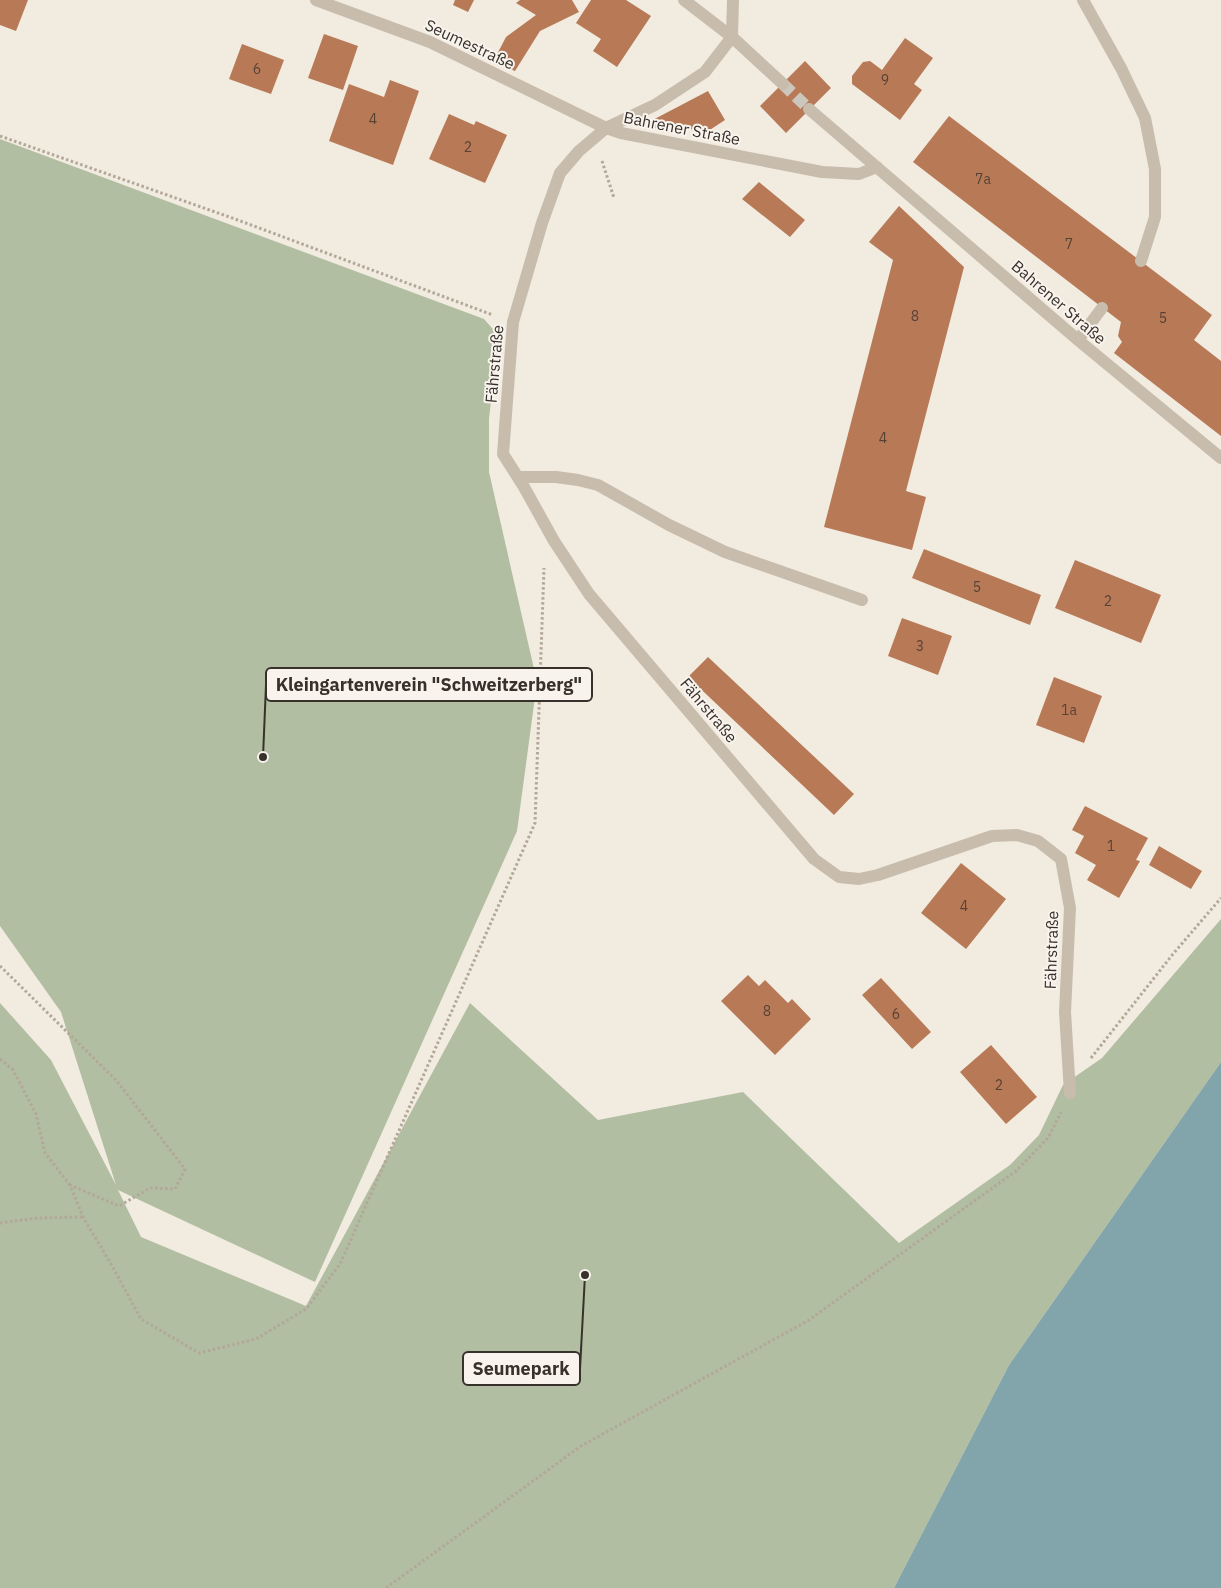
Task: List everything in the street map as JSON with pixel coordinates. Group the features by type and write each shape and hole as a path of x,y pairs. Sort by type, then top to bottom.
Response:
{"street":[{"name":"Seumestraße","path":"316,0 430,42 606,128"},
{"path":"684,0 732,37 782,84"},
{"path":"732,37 733,0"},
{"path":"1083,0 1121,68 1145,118 1155,169 1155,217 1140,262"},
{"name":"Bahrener Straße","path":"606,128 655,105 705,72 732,37"},
{"name":"Bahrener Straße","path":"809,109 1078,340 1221,458"},
{"name":"Bahrener Straße","path":"606,128 621,133 822,172 859,174 877,167"},
{"name":"Fährstraße","path":"606,128 579,151 560,173 542,223 513,322 503,454 554,541 589,594 814,859 839,877 859,879 878,875 992,836 1017,836 1038,841 1061,859 1070,908 1065,1012 1070,1093"},
{"path":"1078,340 1102,308"},
{"path":"518,477 556,477 598,485 669,525 725,552 862,600"}],"path":[{"path":"614,198 601,157 621,133"},
{"path":"0,136 235,219 513,322"},
{"path":"0,1059 13,1070 36,1114 45,1153 70,1185 82,1217 111,1264 141,1319 199,1353 256,1339 306,1309 340,1264 535,823 544,566"},
{"path":"386,1588 581,1446 809,1320 1016,1171 1048,1138 1070,1093 1103,1041 1221,898"},
{"path":"0,966 116,1080 185,1169 175,1189 150,1188 119,1206 70,1185"},
{"path":"0,1223 38,1218 82,1217"}],"green space":[{"path":"0,139 484,319 499,336 489,418 489,472 537,682 517,831 315,1282 118,1190 141,1237 306,1306 470,1003 598,1120 743,1092 899,1243 1010,1165 1039,1135 1063,1085 1102,1058 1221,919 1221,1062 1009,1365 894,1588 0,1588 0,1003 51,1060 116,1185 61,1012 0,926"}],"water":[{"path":"1221,1062 1221,1588 894,1588 1009,1365"}],"building":[{"path":"0,0 28,0 16,31 0,25"},
{"path":"455,0 474,0 468,12 453,5"},
{"path":"520,0 572,0 579,12 540,31 515,71 493,62 506,37 536,15 516,3"},
{"path":"591,0 626,0 651,16 617,67 593,51 601,39 576,23"},
{"path":"324,34 358,46 343,90 308,78"},
{"path":"905,38 933,58 914,84 922,90 900,120 852,84 852,76 863,62 870,61 882,70"},
{"path":"242,44 284,60 271,94 229,79"},
{"path":"805,61 831,88 786,133 760,106"},
{"path":"390,80 419,91 393,165 329,141 349,84 384,97"},
{"path":"708,91 725,120 702,135 682,124 668,133 645,124"},
{"path":"449,114 474,125 476,121 507,135 485,183 429,159"},
{"path":"949,116 1212,315 1194,340 1221,361 1221,436 1114,353 1122,342 1118,336 1121,322 913,162"},
{"path":"759,182 805,220 790,237 742,199"},
{"path":"899,206 964,267 906,491 926,497 912,550 824,527 893,260 869,242"},
{"path":"924,549 1041,595 1030,625 912,578"},
{"path":"1075,560 1161,595 1141,643 1055,608"},
{"path":"902,618 952,636 938,675 888,656"},
{"path":"708,657 854,794 834,815 688,677"},
{"path":"1054,677 1102,696 1084,743 1036,725"},
{"path":"1085,806 1148,838 1136,860 1140,861 1119,898 1087,880 1096,865 1075,853 1084,836 1072,830"},
{"path":"1159,846 1202,871 1191,889 1149,865"},
{"path":"961,863 1006,899 966,949 921,913"},
{"path":"748,975 759,986 765,980 788,1003 792,999 811,1019 775,1055 721,1001"},
{"path":"881,978 931,1032 912,1049 862,995"},
{"path":"991,1045 1037,1097 1006,1124 960,1072"}],"tunnel":[{"path":"783,84 809,109"}],"place":[{"name":"Kleingartenverein \"Schweitzerberg\"","path":"263,757"},
{"name":"Seumepark","path":"585,1275"}]}
